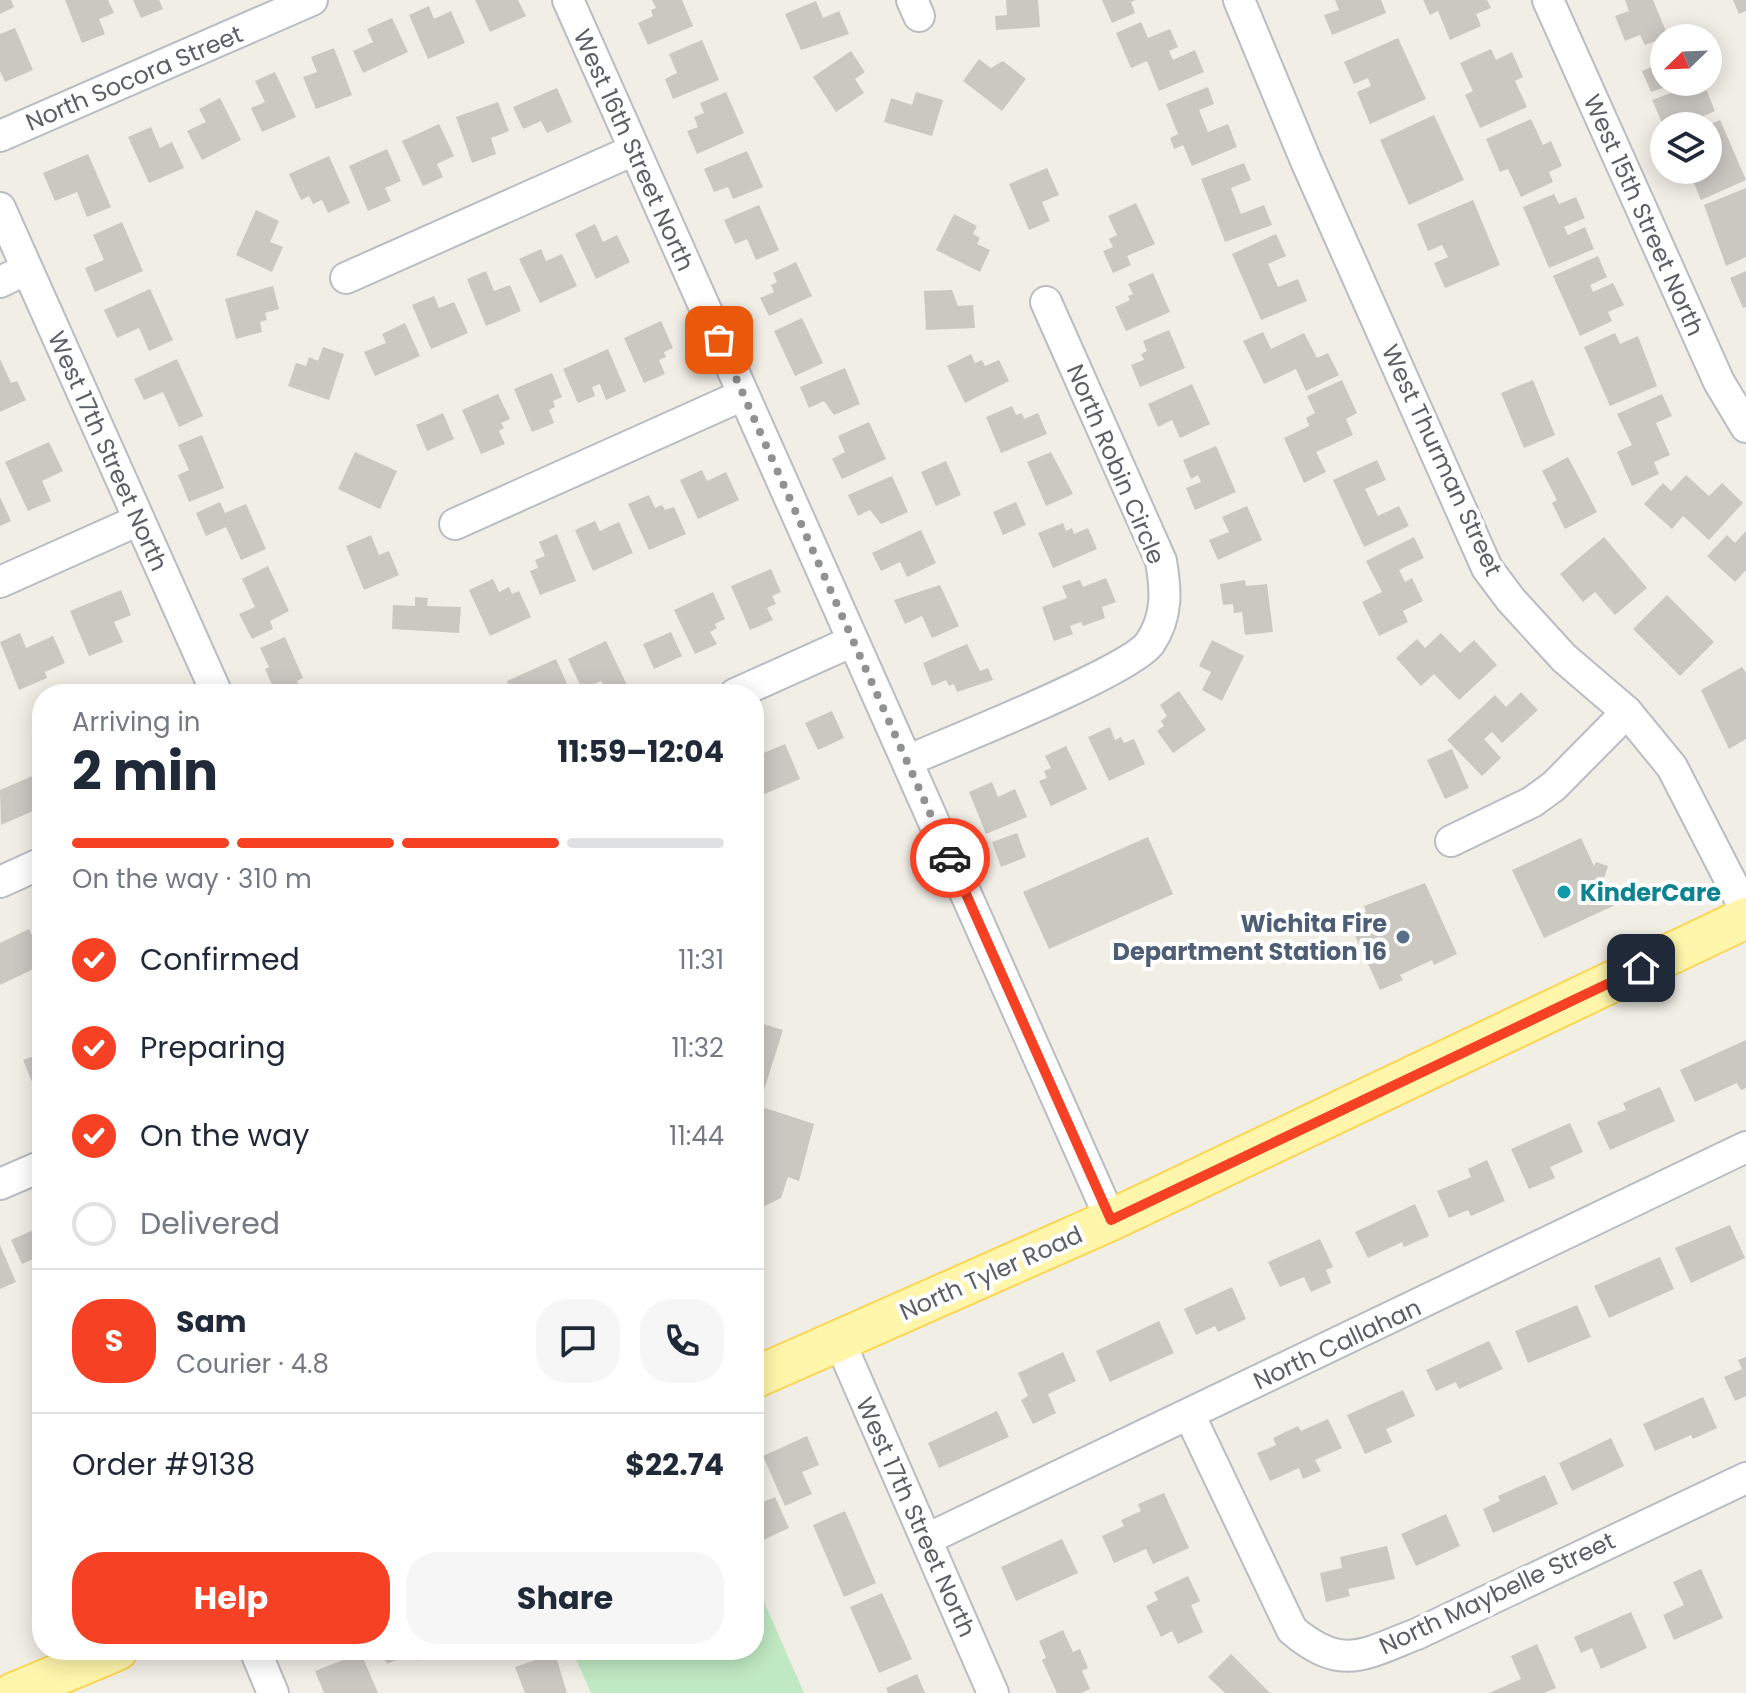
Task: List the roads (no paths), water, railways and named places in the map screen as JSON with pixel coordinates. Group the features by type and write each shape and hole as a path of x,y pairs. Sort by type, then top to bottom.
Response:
{"main road":[{"name":"North Tyler Road","path":"764,1374 1111,1220 1746,918"},
{"path":"14,1693 93,1660"}],"street":[{"name":"North Socora Street","path":"0,136 312,0"},
{"name":"West 16th Street North","path":"568,0 1111,1220"},
{"name":"West Thurman Street","path":"1239,0 1306,161 1487,568 1511,600 1564,658 1627,712 1672,767 1746,911"},
{"name":"West 15th Street North","path":"1548,0 1719,382 1746,427"},
{"path":"346,278 634,150"},
{"name":"West 17th Street North","path":"0,208 14,276 139,520 213,684"},
{"name":"North Robin Circle","path":"907,761 1109,671 1149,644 1167,601 1161,561 1046,302"},
{"path":"455,524 743,395"},
{"path":"0,582 139,520"},
{"path":"757,684 853,641"},
{"path":"1451,841 1532,802 1554,786 1627,712"},
{"path":"0,882 32,868"},
{"name":"North Callahan","path":"927,1539 1746,1147"},
{"path":"0,1184 32,1170"},
{"name":"West 17th Street North","path":"839,1340 993,1693"},
{"name":"North Maybelle Street","path":"1189,1414 1292,1630 1316,1650 1343,1657 1379,1649 1419,1633 1746,1478"},
{"path":"259,1660 273,1693"}],"place":[{"name":"KinderCare","path":"1564,892"},
{"name":"Wichita Fire Department Station 16","path":"1403,937"}]}
